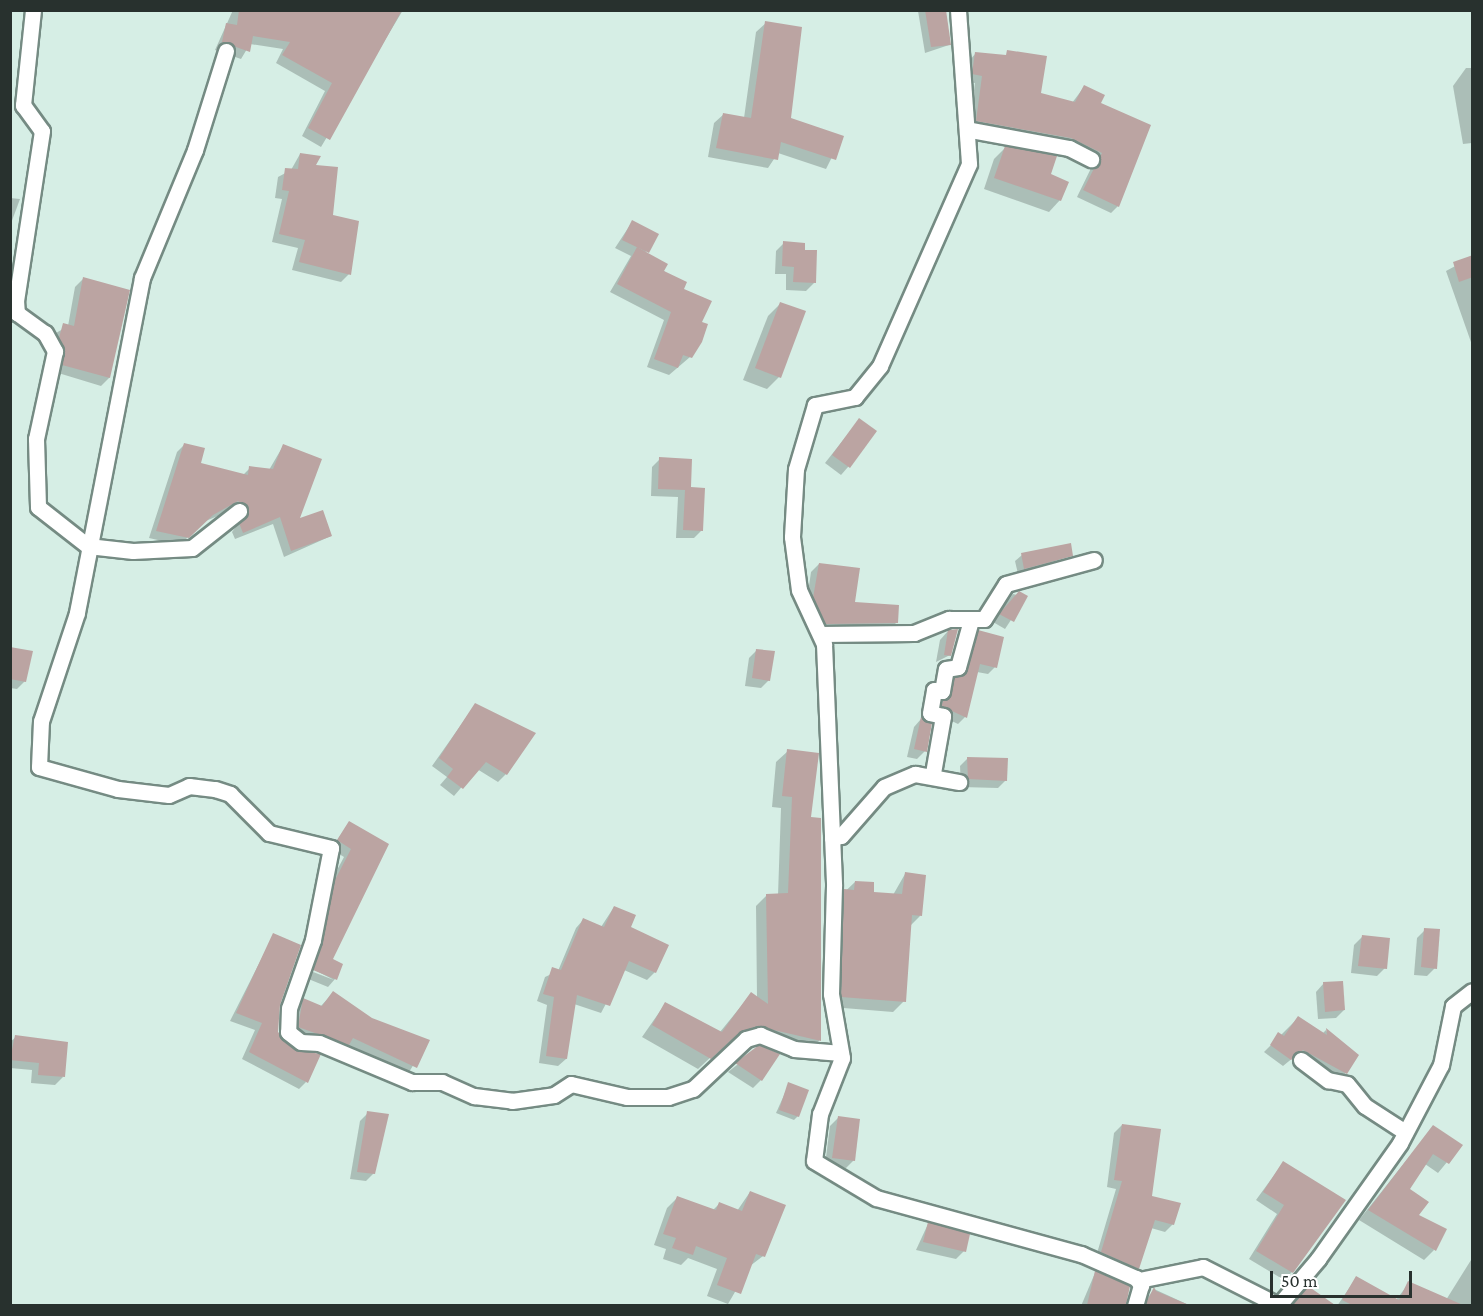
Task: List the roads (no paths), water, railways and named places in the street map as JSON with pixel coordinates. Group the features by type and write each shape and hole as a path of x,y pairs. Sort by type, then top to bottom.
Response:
{"street":[{"path":"33,10 22,105 42,131 14,311 45,333 55,351 36,447 38,507 88,546 192,548 239,511"},
{"path":"958,10 971,130 969,164 880,366 855,396 815,405 796,469 792,537 799,590 821,634 832,838 831,994 841,1053 817,1126 814,1161 820,1168 876,1198 1081,1254 1139,1280 1203,1267 1278,1305 1318,1260 1406,1132 1441,1065 1453,1006 1473,991"},
{"path":"226,51 195,150 142,278 88,546 77,612 41,721 35,761 39,767 74,779 118,789 169,795 189,786 215,789 230,794 269,833 331,848 313,940 289,1008 288,1032 301,1042 319,1043 412,1082 442,1082 474,1096 512,1101 554,1095 571,1084 627,1097 668,1097 693,1089 746,1040 760,1035 794,1049 841,1053"},
{"path":"971,130 1069,148 1091,159"},
{"path":"821,634 914,633 949,619 971,620 991,615 1006,584 1094,560"},
{"path":"933,773 943,716 930,713 934,690 942,691 946,669 958,667 971,620"},
{"path":"832,838 841,836 884,787 933,773 959,782"},
{"path":"1301,1060 1328,1080 1347,1084 1365,1106 1406,1132"},
{"path":"1135,1305 1139,1280"}]}
